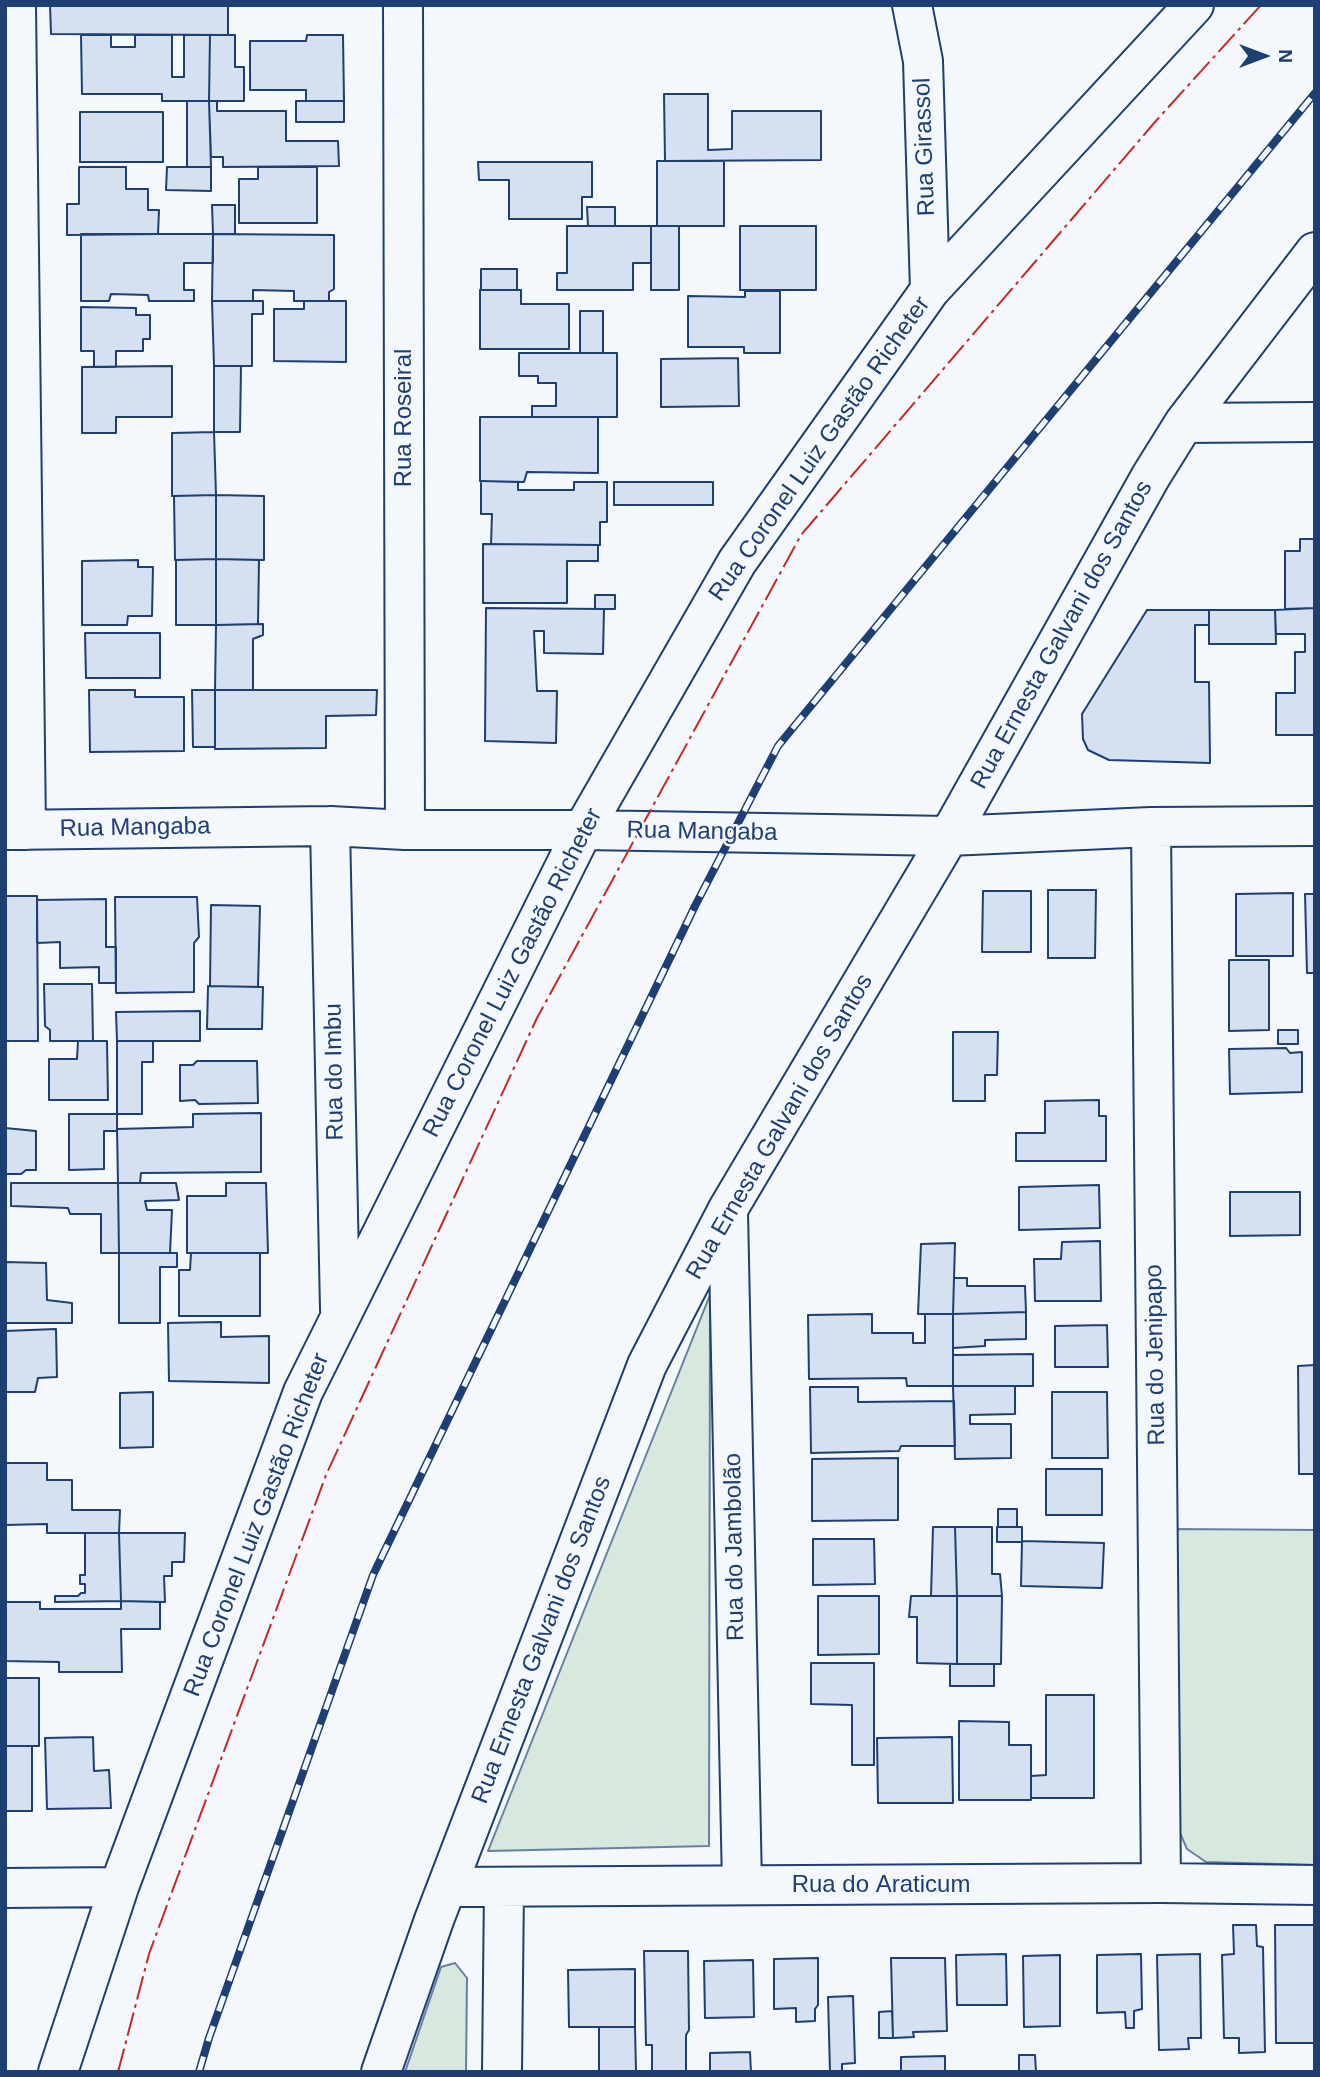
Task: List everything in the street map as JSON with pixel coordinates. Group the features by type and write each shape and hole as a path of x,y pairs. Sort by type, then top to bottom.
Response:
{"street":[{"path":"16,5 16,830"},
{"name":"Rua Roseiral","path":"403,5 405,830"},
{"name":"Rua Girassol","path":"912,5 923,61 930,290"},
{"name":"Rua Coronel Luiz Gastão Richeter","path":"58,2072 119,1887 303,1392 583,830 737,562 930,290 1194,5"},
{"name":"Rua Ernesta Galvani dos Santos","path":"381,2072 447,1887 647,1365 728,1209 949,836 1144,488 1184,423 1315,252"},
{"path":"1184,423 1315,422"},
{"name":"Rua Mangaba","path":"16,830 330,826 405,830 949,836 1151,827 1315,826"},
{"name":"Rua do Imbu","path":"330,826 341,1318"},
{"name":"Rua do Jenipapo","path":"1151,827 1161,1884"},
{"name":"Rua do Jambolão","path":"728,1209 742,1885"},
{"name":"Rua do Araticum","path":"447,1887 1315,1885"},
{"path":"5,1888 119,1887"},
{"path":"502,2072 504,1887"}],"shaded area":[{"path":"710,1295 709,1846 488,1851"},
{"path":"1175,1529 1315,1530 1315,1865 1206,1862 1187,1849 1176,1824"},
{"path":"455,1963 467,1978 466,2072 405,2072 441,1967"}],"building":[{"path":"50,5 228,5 228,35 51,34"},
{"path":"81,35 111,35 111,47 135,47 135,35 172,35 172,77 184,77 184,35 210,35 209,101 162,101 162,94 82,94"},
{"path":"210,35 235,35 235,67 244,67 244,101 209,101"},
{"path":"307,35 343,35 344,101 306,101 306,90 250,90 250,41 306,41"},
{"path":"664,94 708,94 708,150 732,149 732,111 821,111 821,160 665,161"},
{"path":"187,101 209,101 211,167 187,167"},
{"path":"209,101 217,101 217,111 286,111 286,141 338,141 339,166 223,167 223,157 211,157"},
{"path":"296,101 344,101 344,122 296,122"},
{"path":"80,112 163,112 163,162 80,162"},
{"path":"657,161 724,161 724,226 657,226"},
{"path":"478,162 592,162 592,197 582,197 582,219 509,219 509,180 479,180"},
{"path":"79,167 126,167 126,189 148,189 148,210 159,210 158,234 67,235 67,204 79,204"},
{"path":"167,167 211,167 211,191 166,190"},
{"path":"258,167 317,167 317,223 239,223 239,179 258,179"},
{"path":"212,205 235,205 235,234 213,234"},
{"path":"587,207 615,207 615,226 588,226"},
{"path":"567,226 651,226 651,263 633,263 633,290 557,290 557,273 567,273"},
{"path":"651,226 679,226 679,290 651,290"},
{"path":"740,226 816,226 816,290 740,290"},
{"path":"81,234 213,234 213,263 184,263 184,290 194,290 194,301 149,301 148,295 111,294 109,301 81,301"},
{"path":"213,234 334,235 334,289 329,292 329,301 294,301 294,291 253,290 253,301 212,301"},
{"path":"481,269 517,269 517,290 481,290"},
{"path":"480,290 521,290 521,304 569,304 569,349 480,349"},
{"path":"745,291 780,291 780,353 744,353 744,347 688,347 688,296 745,297"},
{"path":"212,301 263,301 263,314 252,314 252,366 214,366"},
{"path":"304,301 346,301 346,362 274,361 274,309 304,309"},
{"path":"81,307 136,308 136,315 150,315 150,339 143,339 143,351 116,351 116,367 94,367 94,351 81,351"},
{"path":"580,311 603,311 603,353 580,353"},
{"path":"519,353 617,353 617,417 532,417 532,406 556,406 556,383 538,383 538,376 519,376"},
{"path":"738,358 739,406 661,407 661,359"},
{"path":"172,366 172,417 116,417 116,433 82,433 82,367"},
{"path":"214,366 241,366 240,432 214,432"},
{"path":"480,417 598,417 598,473 527,472 524,482 480,481"},
{"path":"214,432 216,495 172,496 172,433"},
{"path":"481,481 518,482 518,490 574,490 574,482 607,482 607,522 600,522 600,545 491,544 492,514 481,514"},
{"path":"614,482 713,482 713,505 614,505"},
{"path":"216,495 264,496 264,560 216,559"},
{"path":"216,495 216,559 175,560 174,496"},
{"path":"1300,539 1315,539 1315,608 1285,609 1285,551 1300,551"},
{"path":"483,544 598,545 598,561 567,561 567,603 483,603"},
{"path":"216,559 259,560 258,624 216,625"},
{"path":"216,559 216,625 176,625 176,560"},
{"path":"138,560 138,567 153,567 152,616 128,616 127,625 82,625 82,561"},
{"path":"595,595 615,595 615,609 595,609"},
{"path":"486,608 604,609 603,654 544,653 544,631 534,631 537,691 557,691 556,743 485,741"},
{"path":"1315,608 1315,735 1276,735 1276,693 1295,693 1295,652 1305,652 1305,634 1276,634 1275,610"},
{"path":"1147,610 1209,610 1209,625 1195,625 1195,682 1209,682 1210,763 1109,760 1088,750 1083,739 1082,714"},
{"path":"1209,610 1275,610 1276,644 1209,644"},
{"path":"263,624 263,635 253,639 253,690 215,690 216,625"},
{"path":"85,633 160,633 160,678 86,678"},
{"path":"89,690 135,690 135,697 184,697 184,751 90,752"},
{"path":"192,690 215,690 215,747 193,747"},
{"path":"215,690 377,690 376,715 326,716 326,748 215,749"},
{"path":"1048,890 1096,890 1095,958 1048,958"},
{"path":"983,891 1031,891 1031,952 982,952"},
{"path":"1293,893 1293,956 1236,956 1236,894"},
{"path":"1305,894 1315,894 1315,973 1307,973"},
{"path":"5,896 37,896 38,1041 5,1041"},
{"path":"115,897 197,897 199,937 194,943 194,992 116,993"},
{"path":"106,899 106,947 116,947 116,983 99,983 99,967 60,968 60,942 37,943 37,900"},
{"path":"211,905 260,906 258,987 210,986"},
{"path":"1229,960 1269,960 1269,1030 1229,1031"},
{"path":"44,984 92,984 93,1041 50,1041 50,1030 45,1026"},
{"path":"208,986 263,987 262,1029 207,1029"},
{"path":"200,1011 200,1041 117,1041 116,1012"},
{"path":"1278,1030 1298,1030 1298,1044 1278,1044"},
{"path":"953,1032 998,1032 997,1075 985,1075 985,1101 953,1101"},
{"path":"78,1041 107,1041 108,1100 49,1100 49,1059 77,1059"},
{"path":"117,1041 153,1041 153,1062 142,1062 142,1114 117,1114"},
{"path":"1286,1048 1290,1053 1302,1052 1302,1092 1230,1094 1229,1049"},
{"path":"197,1061 257,1061 258,1103 199,1104 195,1100 180,1101 180,1065 193,1065"},
{"path":"1099,1100 1099,1116 1106,1116 1106,1161 1016,1161 1016,1133 1045,1133 1045,1101"},
{"path":"261,1113 261,1172 141,1173 140,1183 118,1183 117,1129 193,1127 193,1114"},
{"path":"69,1114 117,1114 117,1131 104,1131 104,1169 69,1170"},
{"path":"5,1128 36,1131 36,1170 5,1174"},
{"path":"11,1183 118,1183 119,1253 101,1253 101,1214 70,1214 68,1208 11,1206"},
{"path":"118,1183 176,1183 179,1200 145,1201 147,1210 172,1210 170,1253 119,1253"},
{"path":"226,1183 266,1183 268,1253 187,1253 187,1196 226,1196"},
{"path":"1099,1185 1100,1228 1019,1230 1019,1187"},
{"path":"1230,1192 1300,1192 1300,1235 1230,1236"},
{"path":"1100,1241 1101,1301 1035,1301 1034,1259 1061,1259 1062,1242"},
{"path":"955,1243 953,1314 918,1314 921,1244"},
{"path":"119,1253 177,1253 177,1267 160,1267 160,1323 119,1323"},
{"path":"191,1253 260,1253 260,1316 179,1316 179,1270 190,1270"},
{"path":"5,1262 46,1263 47,1300 72,1303 72,1323 5,1323"},
{"path":"954,1278 967,1278 967,1286 1025,1286 1026,1312 953,1314"},
{"path":"1026,1312 1026,1339 985,1340 985,1346 953,1348 953,1314"},
{"path":"872,1314 872,1333 913,1333 913,1343 925,1343 925,1314 953,1314 953,1386 907,1386 906,1378 809,1379 808,1315"},
{"path":"221,1322 221,1337 269,1336 269,1383 169,1381 168,1323"},
{"path":"1107,1325 1108,1367 1055,1367 1055,1326"},
{"path":"56,1329 57,1377 38,1378 35,1392 5,1392 5,1331"},
{"path":"1033,1354 1033,1386 953,1386 953,1355"},
{"path":"1315,1365 1315,1474 1299,1474 1298,1366"},
{"path":"953,1386 1015,1386 1015,1414 970,1415 970,1424 1011,1424 1011,1458 955,1459"},
{"path":"810,1387 858,1387 858,1402 954,1401 955,1446 901,1446 899,1451 811,1453"},
{"path":"153,1392 153,1447 120,1448 120,1393"},
{"path":"1052,1392 1107,1392 1108,1458 1052,1458"},
{"path":"898,1458 898,1520 812,1521 812,1459"},
{"path":"5,1463 47,1463 47,1480 72,1480 72,1510 120,1510 119,1533 47,1533 47,1524 5,1525"},
{"path":"1046,1469 1102,1469 1102,1515 1046,1515"},
{"path":"998,1509 1017,1509 1017,1527 998,1527"},
{"path":"933,1527 955,1527 957,1596 931,1596"},
{"path":"955,1527 992,1527 992,1574 1000,1574 1002,1596 957,1596"},
{"path":"997,1527 1022,1527 1022,1542 997,1542"},
{"path":"85,1533 119,1533 121,1601 55,1602 55,1596 78,1596 85,1593 85,1584 80,1584 80,1575 85,1575"},
{"path":"119,1533 185,1533 184,1562 172,1562 172,1576 164,1576 165,1602 121,1601"},
{"path":"813,1539 874,1539 875,1584 813,1585"},
{"path":"1022,1541 1104,1543 1102,1588 1021,1586"},
{"path":"818,1596 879,1596 879,1654 818,1655"},
{"path":"911,1596 957,1596 957,1664 917,1663 917,1617 909,1617"},
{"path":"957,1596 1002,1596 1001,1664 957,1664"},
{"path":"121,1601 160,1602 160,1629 121,1629 122,1672 59,1672 59,1662 5,1661 5,1602 40,1602 40,1609 121,1609"},
{"path":"811,1663 874,1663 874,1765 852,1765 852,1705 811,1704"},
{"path":"950,1664 994,1664 994,1686 950,1686"},
{"path":"5,1678 39,1678 39,1746 5,1746"},
{"path":"1046,1695 1094,1695 1094,1798 1031,1798 1031,1776 1046,1775"},
{"path":"959,1721 1009,1722 1009,1745 1031,1745 1031,1800 959,1800"},
{"path":"93,1737 94,1771 109,1770 111,1808 47,1809 45,1738"},
{"path":"952,1737 953,1803 878,1803 877,1738"},
{"path":"5,1746 32,1746 32,1811 5,1811"},
{"path":"1233,1925 1256,1925 1257,1946 1263,1947 1265,2052 1239,2053 1239,2038 1224,2038 1222,1955 1234,1954"},
{"path":"1275,1925 1314,1925 1315,2043 1276,2043"},
{"path":"644,1951 688,1951 689,2030 686,2035 686,2072 652,2072 652,2045 646,2045"},
{"path":"1006,1954 1007,2005 957,2005 956,1955"},
{"path":"1141,1954 1142,2009 1134,2011 1134,2028 1126,2028 1125,2012 1097,2013 1097,1955"},
{"path":"1200,1954 1201,2038 1188,2038 1189,2049 1159,2050 1157,1955"},
{"path":"1060,1955 1060,2026 1024,2027 1023,1956"},
{"path":"818,1958 818,2005 815,2009 815,2021 796,2022 796,2008 774,2009 774,1959"},
{"path":"891,1958 945,1958 947,2031 913,2032 914,2037 893,2038"},
{"path":"753,1960 754,2017 705,2018 704,1961"},
{"path":"635,1969 635,2027 569,2027 568,1970"},
{"path":"853,1996 855,2063 842,2064 842,2072 830,2072 828,1997"},
{"path":"892,2011 893,2038 879,2038 879,2012"},
{"path":"599,2027 635,2027 636,2072 599,2072"},
{"path":"750,2052 751,2072 710,2072 710,2053"},
{"path":"1019,2055 1035,2055 1036,2072 1019,2072"},
{"path":"945,2056 945,2072 901,2072 901,2057"}],"railway":[{"path":"199,2072 373,1575 695,906 778,746 1315,93"}],"power":[{"path":"118,2072 149,1954 326,1475 537,1018 801,535 1155,122 1261,5"}]}
